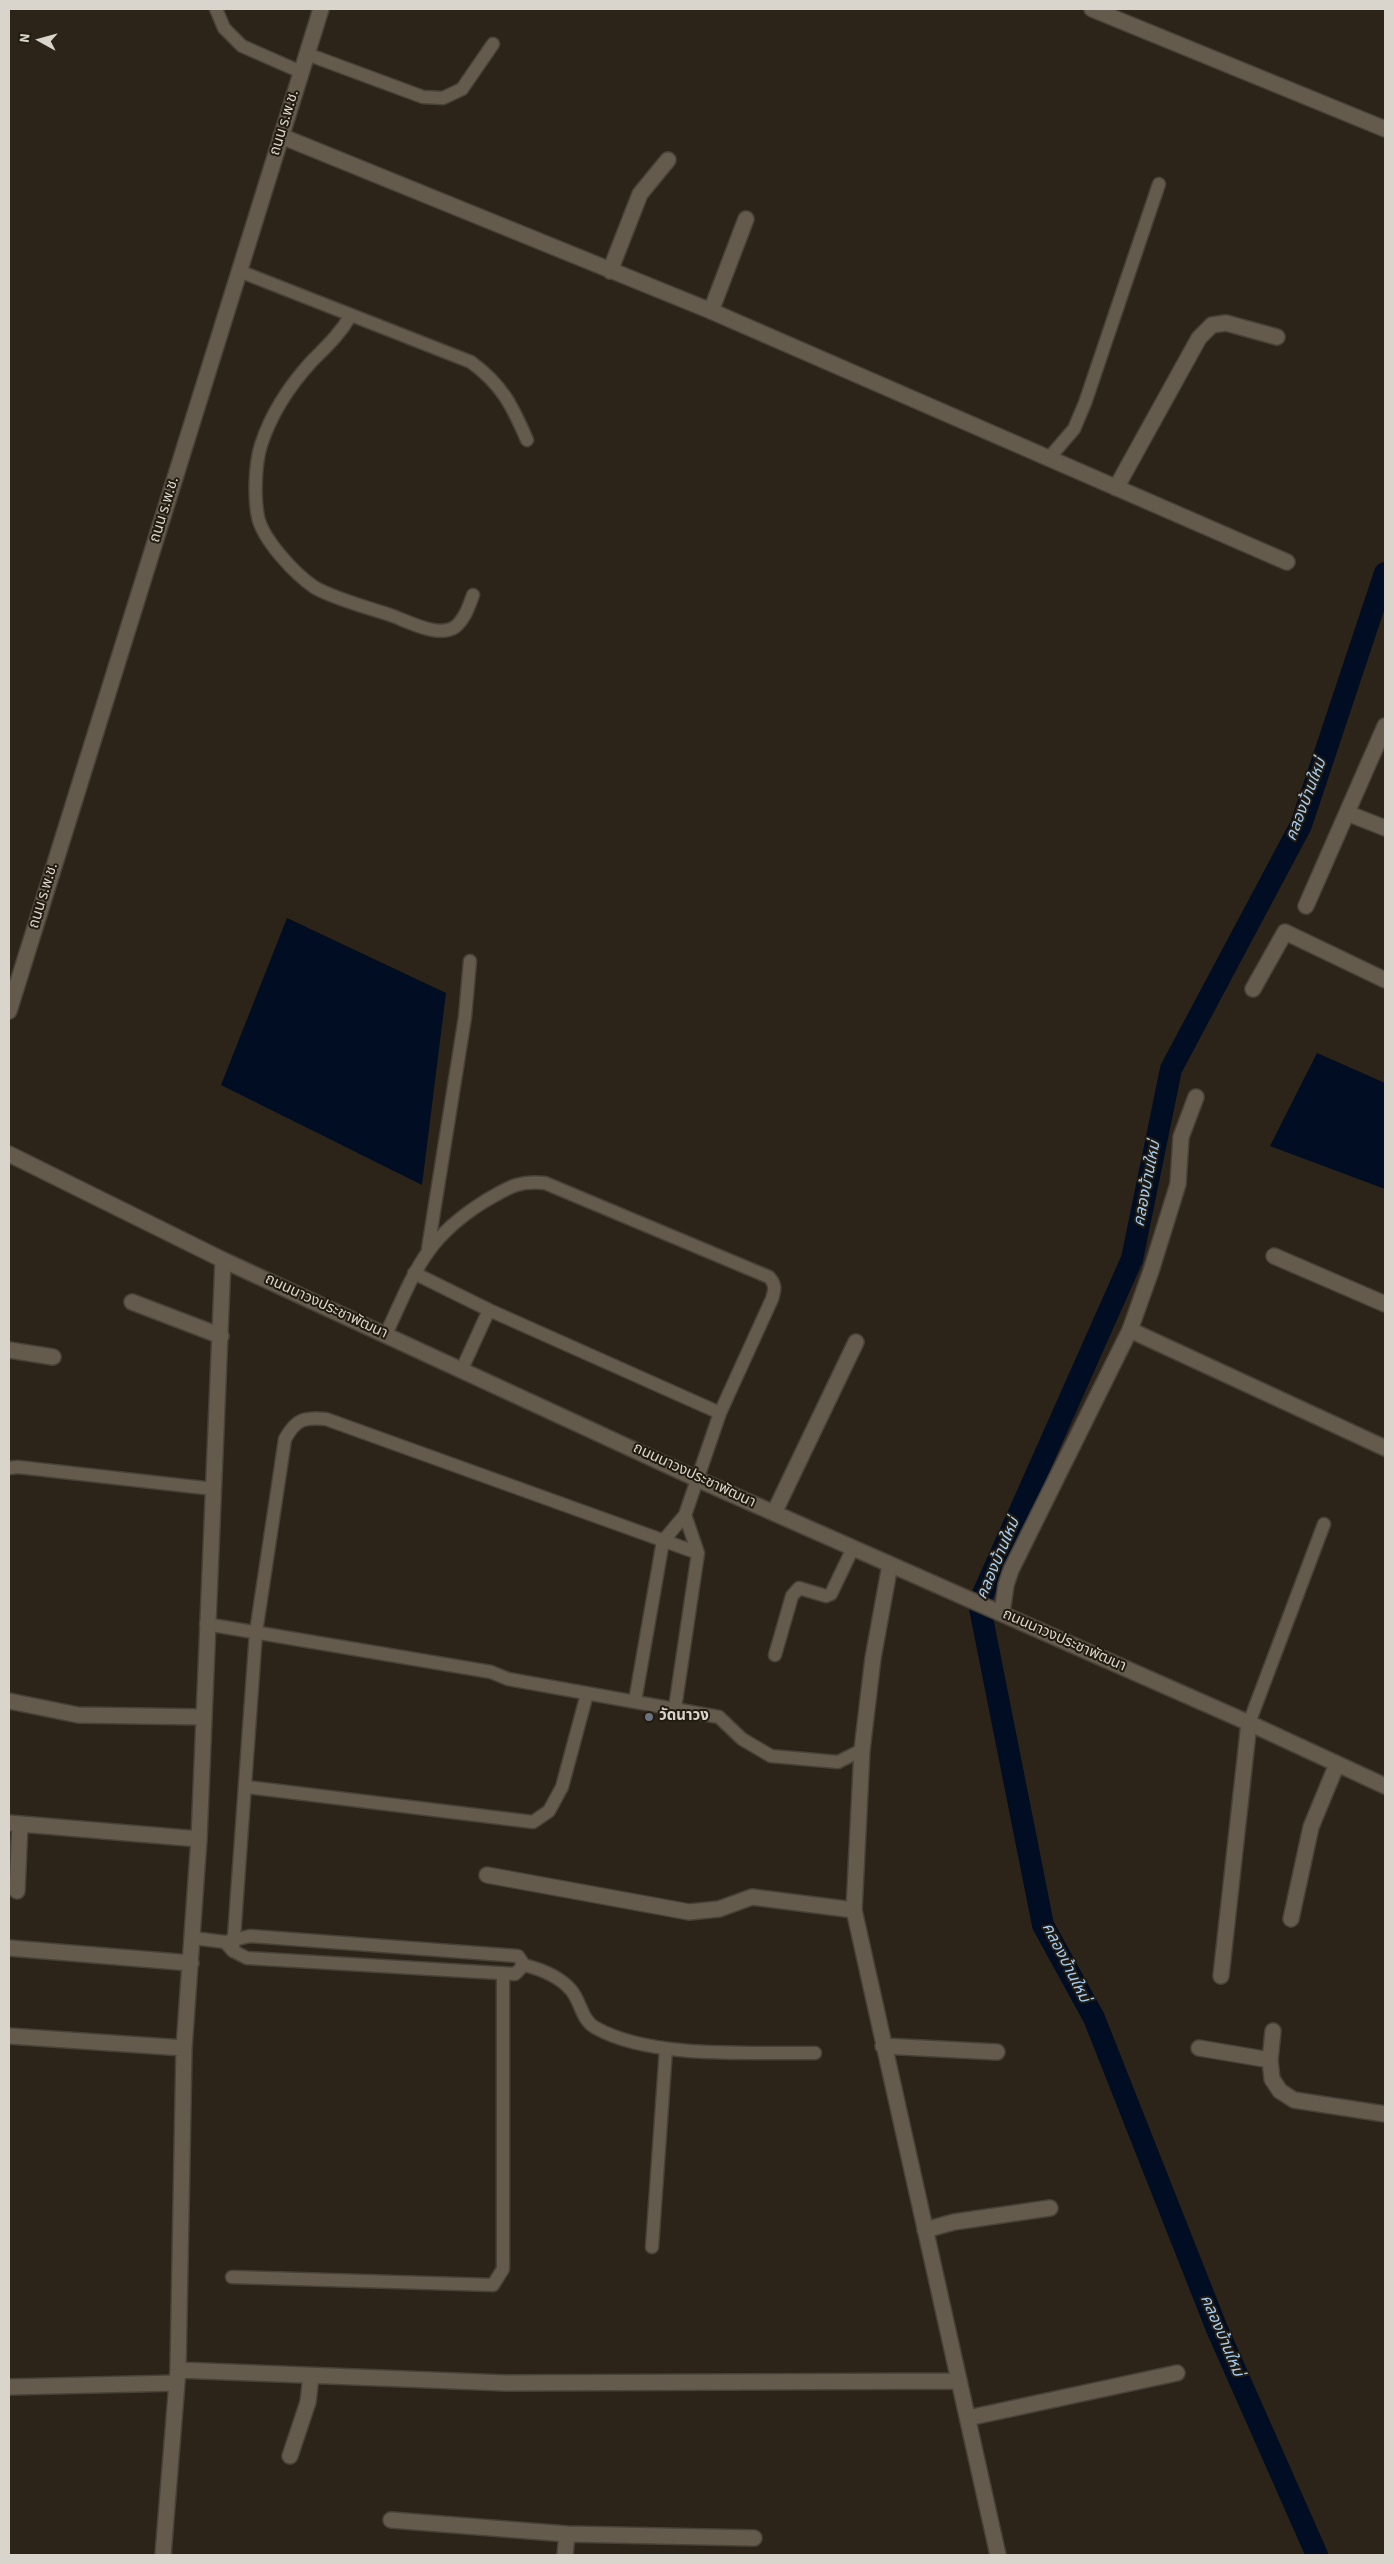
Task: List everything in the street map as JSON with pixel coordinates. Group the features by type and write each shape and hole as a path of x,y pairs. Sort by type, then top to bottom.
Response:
{"street":[{"name":"ถนน ร.พ.ช.","path":"9,1011 321,9"},
{"path":"1092,9 1120,14 1385,129"},
{"path":"281,136 711,311 1287,562"},
{"path":"610,271 640,194 668,160"},
{"path":"711,311 746,219"},
{"path":"1116,488 1198,338 1212,325 1226,323 1277,337"},
{"path":"1306,906 1385,726"},
{"path":"1347,812 1385,828"},
{"path":"1253,989 1285,932 1385,980"},
{"path":"998,1612 1011,1570 1130,1330 1151,1271 1178,1184 1180,1138 1196,1097"},
{"name":"ถนนนาวงประชาพัฒนา","path":"9,1154 224,1260 697,1479 959,1594 1385,1786"},
{"path":"1274,1256 1385,1304"},
{"path":"163,2555 178,2377 184,2048 199,1839 206,1624 224,1260"},
{"path":"132,1302 221,1336"},
{"path":"1130,1330 1385,1448"},
{"path":"774,1513 856,1342"},
{"path":"9,1350 53,1358"},
{"path":"890,1565 873,1658 862,1750 854,1910 998,2555"},
{"path":"9,1701 78,1716 204,1717"},
{"path":"1221,1976 1248,1723"},
{"path":"1291,1919 1311,1827 1337,1764"},
{"path":"17,1891 14,1824 199,1839"},
{"path":"487,1875 689,1912 719,1909 752,1898 854,1910"},
{"path":"9,1948 191,1963"},
{"path":"1273,2031 1270,2060 1272,2079 1280,2091 1294,2100 1385,2114"},
{"path":"9,2036 184,2048"},
{"path":"883,2046 997,2052"},
{"path":"1200,2048 1270,2060"},
{"path":"925,2230 954,2222 1050,2208"},
{"path":"968,2418 1177,2373"},
{"path":"9,2387 178,2377 312,2376 506,2383 959,2381"},
{"path":"290,2456 308,2402 312,2376"},
{"path":"391,2520 567,2534 754,2538"},
{"path":"565,2555 567,2534"}],"lane":[{"path":"216,9 224,28 242,46 301,72"},
{"path":"307,54 423,97 443,98 462,89 493,44"},
{"path":"1049,458 1074,429 1085,403 1159,184"},
{"path":"239,271 470,362 491,378 511,403 527,440"},
{"path":"351,315 333,342 312,362 286,393 273,418 261,446 256,473 258,518 274,547 292,570 316,588 420,626 440,630 454,628 468,612 473,595"},
{"path":"428,1249 465,1017 470,961"},
{"path":"386,1334 414,1273 428,1249 461,1216 514,1184 529,1181 545,1182 769,1277 774,1283 775,1290 772,1299 720,1413 685,1515 663,1541 635,1701"},
{"path":"414,1273 489,1310 720,1413"},
{"path":"462,1369 489,1310"},
{"path":"231,1944 246,1787 256,1632 285,1439 291,1428 306,1417 326,1419 698,1553"},
{"path":"9,1468 18,1467 214,1489"},
{"path":"675,1708 698,1553 685,1515"},
{"path":"1248,1723 1324,1524"},
{"path":"775,1655 792,1596 799,1588 826,1596 831,1594 853,1548"},
{"path":"206,1624 491,1672 508,1679 719,1717 742,1739 771,1756 838,1762 862,1750"},
{"path":"246,1787 533,1822 549,1811 562,1787 588,1694"},
{"path":"193,1938 231,1944 250,1936 518,1956 524,1965 542,1970 571,1989 586,2019 595,2028 633,2042 666,2049 815,2054"},
{"path":"231,1944 247,1958 515,1974 524,1965"},
{"path":"232,2277 493,2285 503,2269 503,1973"},
{"path":"652,2247 666,2049"}],"water":[{"path":"287,918 446,993 422,1185 221,1085"},
{"path":"1317,1053 1385,1083 1385,1189 1270,1146"}],"waterway":[{"name":"คลองบ้านใหม่","path":"1317,2555 1217,2329 1094,2018 1043,1925 979,1603 1132,1259 1171,1069 1301,825 1385,573"}],"place":[{"name":"วัดนาวง","path":"649,1717"}]}
